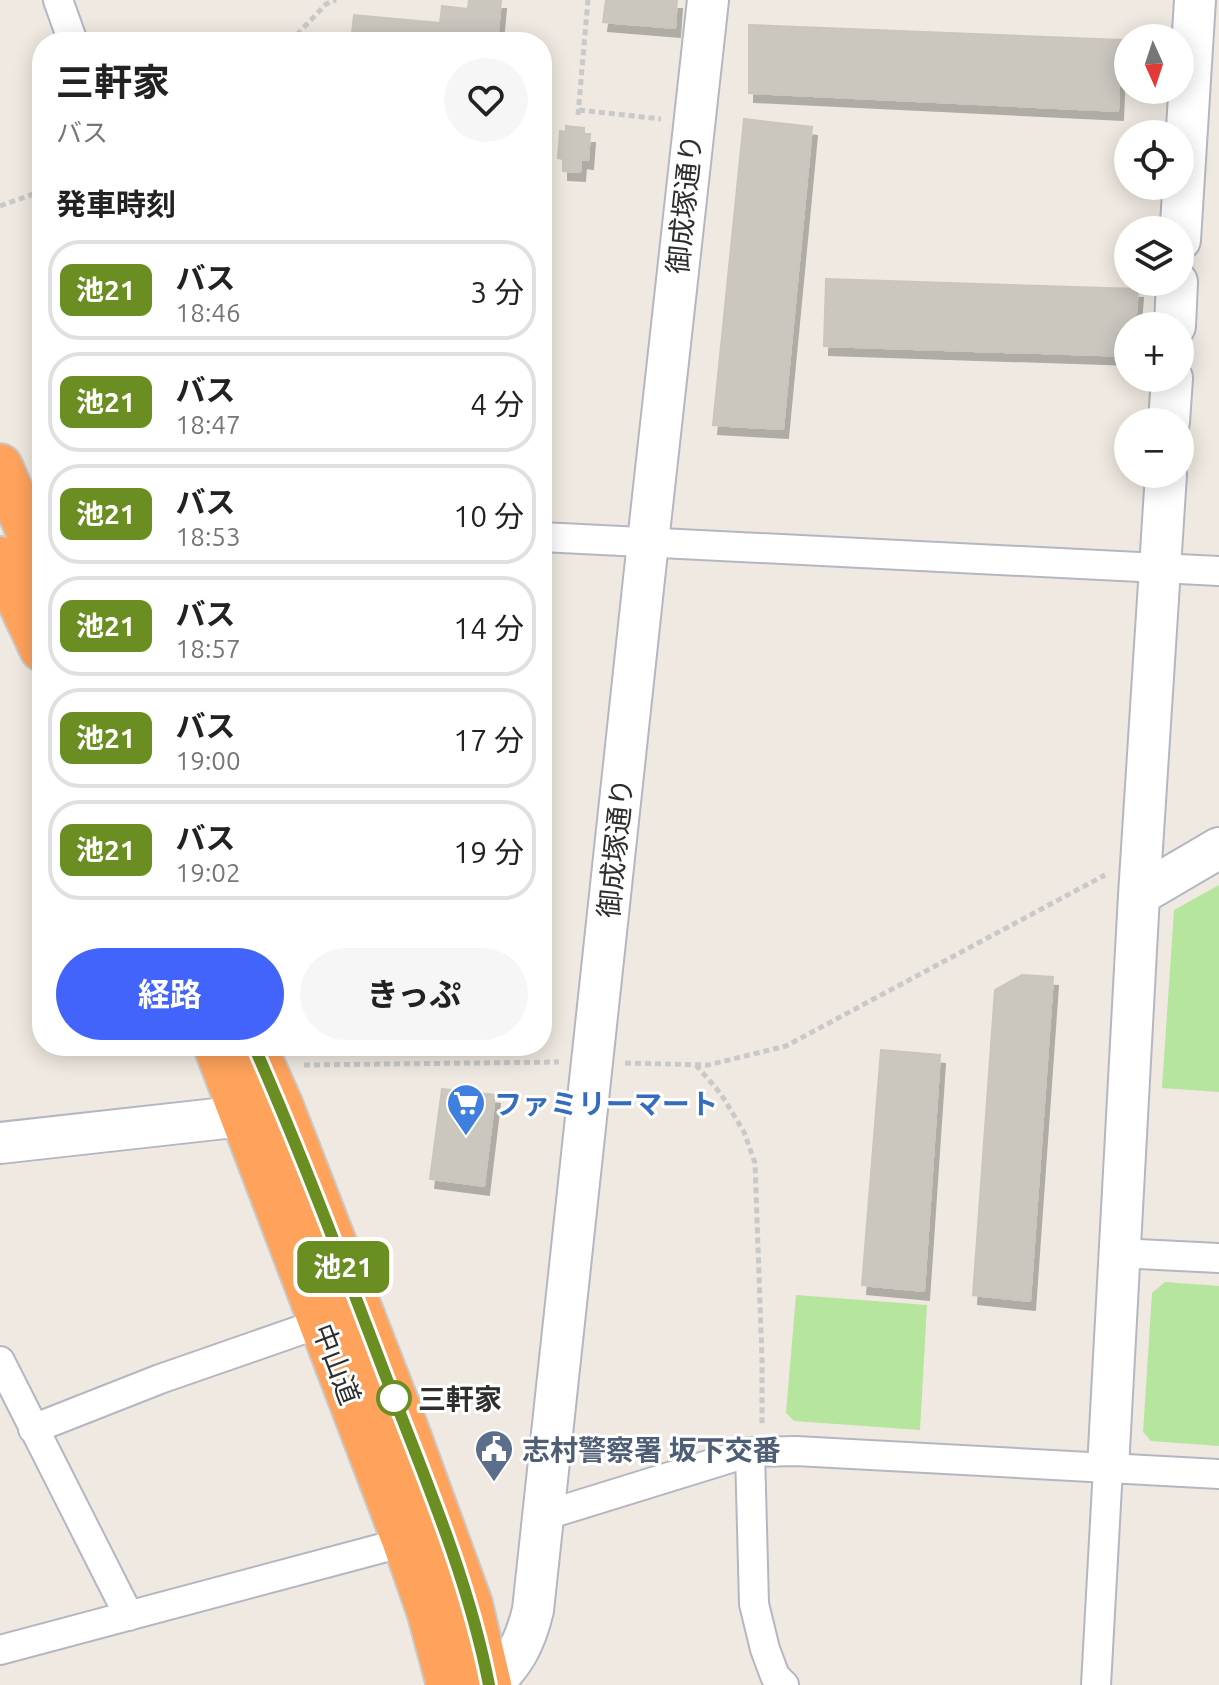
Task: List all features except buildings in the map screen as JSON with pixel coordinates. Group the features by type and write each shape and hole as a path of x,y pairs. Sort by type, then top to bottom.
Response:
{"highway":[{"path":"0,466 13,573 32,623"},
{"name":"中山道","path":"220,1056 405,1542 430,1614 449,1685"},
{"name":"中山道","path":"258,1056 408,1432 470,1604 490,1685"}],"street":[{"path":"58,0 69,32"},
{"name":"御成塚通り","path":"490,1685 519,1651 527,1634 535,1598 708,0"},
{"path":"1182,216 1195,0"},
{"path":"1096,1685 1118,1253 1123,884 1160,568 1165,488"},
{"path":"552,537 1219,571"},
{"path":"1123,884 1219,848"},
{"path":"0,1143 243,1116"},
{"path":"1118,1253 1219,1258"},
{"path":"33,1429 160,1379 321,1323"},
{"path":"0,1361 129,1616"},
{"path":"543,1516 756,1452 796,1451 1219,1474"},
{"path":"756,1452 754,1604 765,1649 775,1676 784,1685"},
{"path":"0,1650 405,1542"}],"path":[{"path":"299,32 326,4 336,0"},
{"path":"588,0 579,112 666,119"},
{"path":"0,206 32,195"},
{"path":"304,1065 592,1062 708,1065 786,1046 1123,884"},
{"path":"696,1065 721,1094 744,1132 755,1163 762,1359 756,1452"}],"green space":[{"path":"1219,885 1219,1092 1162,1088 1174,910"},
{"path":"1165,1282 1219,1286 1219,1446 1151,1441 1143,1432 1152,1293"},
{"path":"796,1295 927,1305 920,1430 794,1421 786,1413"}],"bus line":[{"name":"池21","path":"258,1056 412,1444 470,1604 489,1685"}],"place":[{"name":"ファミリーマート","path":"466,1137"},
{"name":"三軒家","path":"394,1398"},
{"name":"志村警察署 坂下交番","path":"494,1483"}]}
